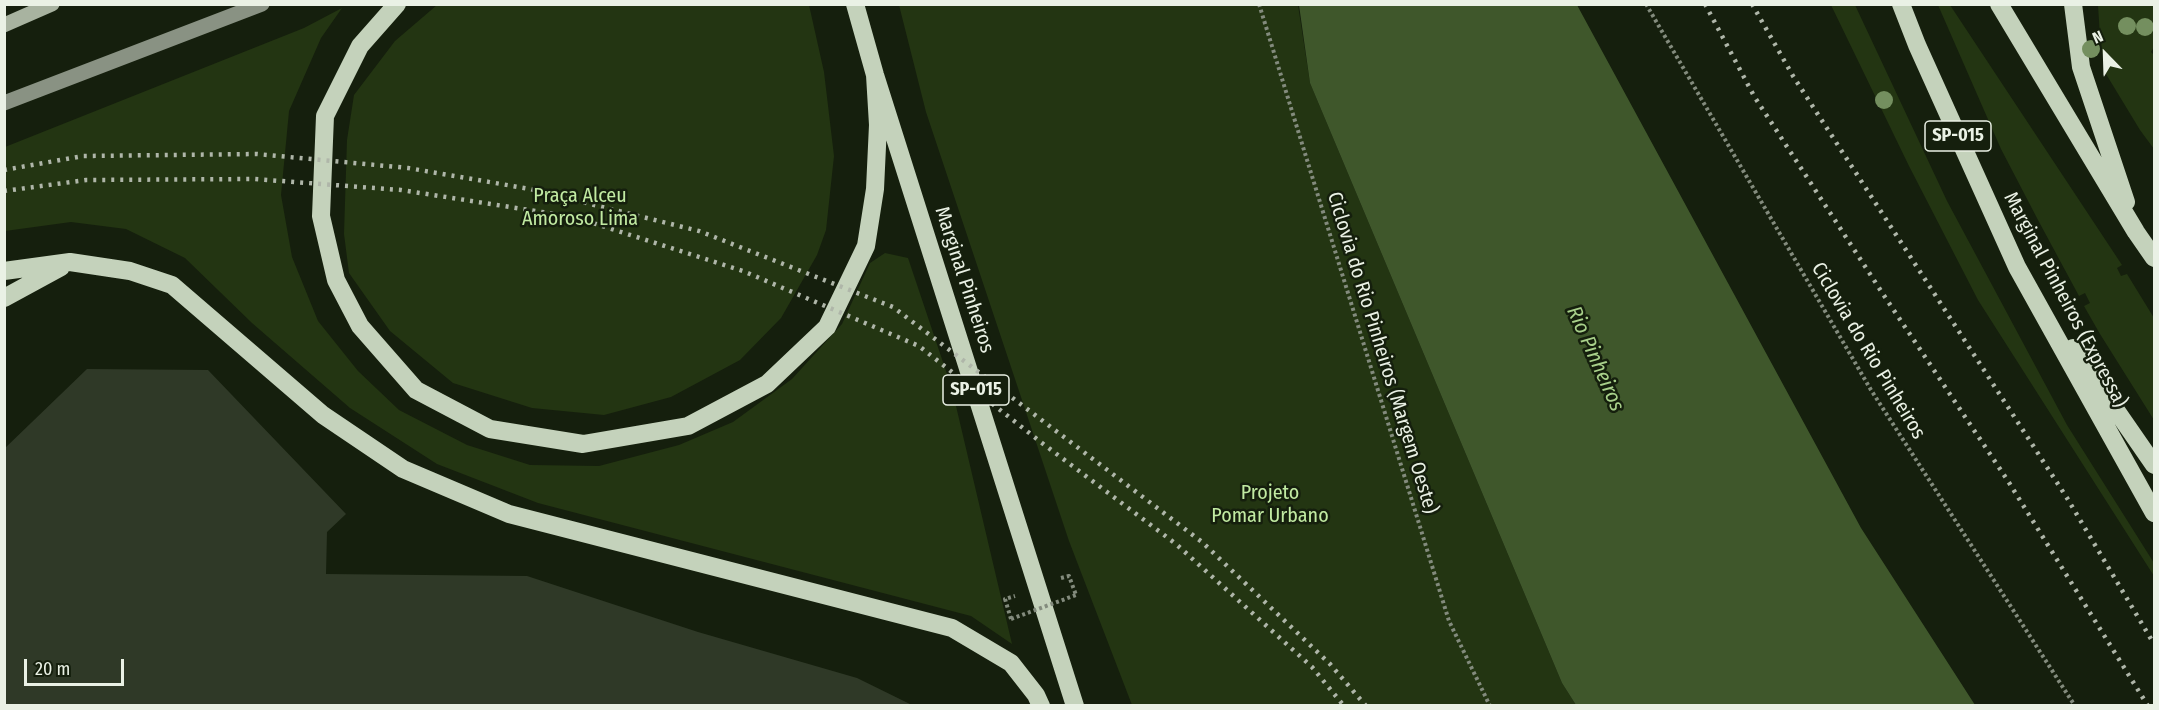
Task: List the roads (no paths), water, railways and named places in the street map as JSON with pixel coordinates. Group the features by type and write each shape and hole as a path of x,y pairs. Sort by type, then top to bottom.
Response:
{"highway":[{"path":"397,4 360,46 326,116 321,216 336,280 360,326 416,390 490,429 583,444 688,426 767,384 827,327 866,246 875,189 878,125 875,75"},
{"name":"Marginal Pinheiros","path":"855,4 875,75 1075,705"},
{"name":"Marginal Pinheiros (Expressa)","path":"1901,4 1917,45 2017,267 2154,513"},
{"path":"1999,4 2136,232 2154,258"},
{"path":"2073,4 2081,68 2136,232"},
{"path":"4,271 70,262 130,271 172,285 323,415 404,469 509,514 952,628 1011,663 1041,705"},
{"path":"4,298 70,262"},
{"path":"2017,267 2154,465"}],"main road":[{"path":"4,25 52,4"},
{"path":"4,103 262,4"}],"water":[{"name":"Rio Pinheiros","path":"1299,5 1577,5 1861,528 1975,705 1576,705 1562,683 1310,83"}],"railway":[{"path":"1705,4 1754,96 2008,481 2148,706"},
{"path":"1752,4 1793,76 2067,498 2154,644"},
{"path":"4,170 83,156 257,154 408,168 530,189 699,231 893,307 1202,542 1330,664 1366,706"},
{"path":"4,191 86,180 254,179 401,190 574,217 743,271 919,346 1176,544 1312,667 1344,706"}],"park label":[{"name":"Praça Alceu Amoroso Lima","path":"580,208"},
{"name":"Projeto Pomar Urbano","path":"1270,504"}]}
